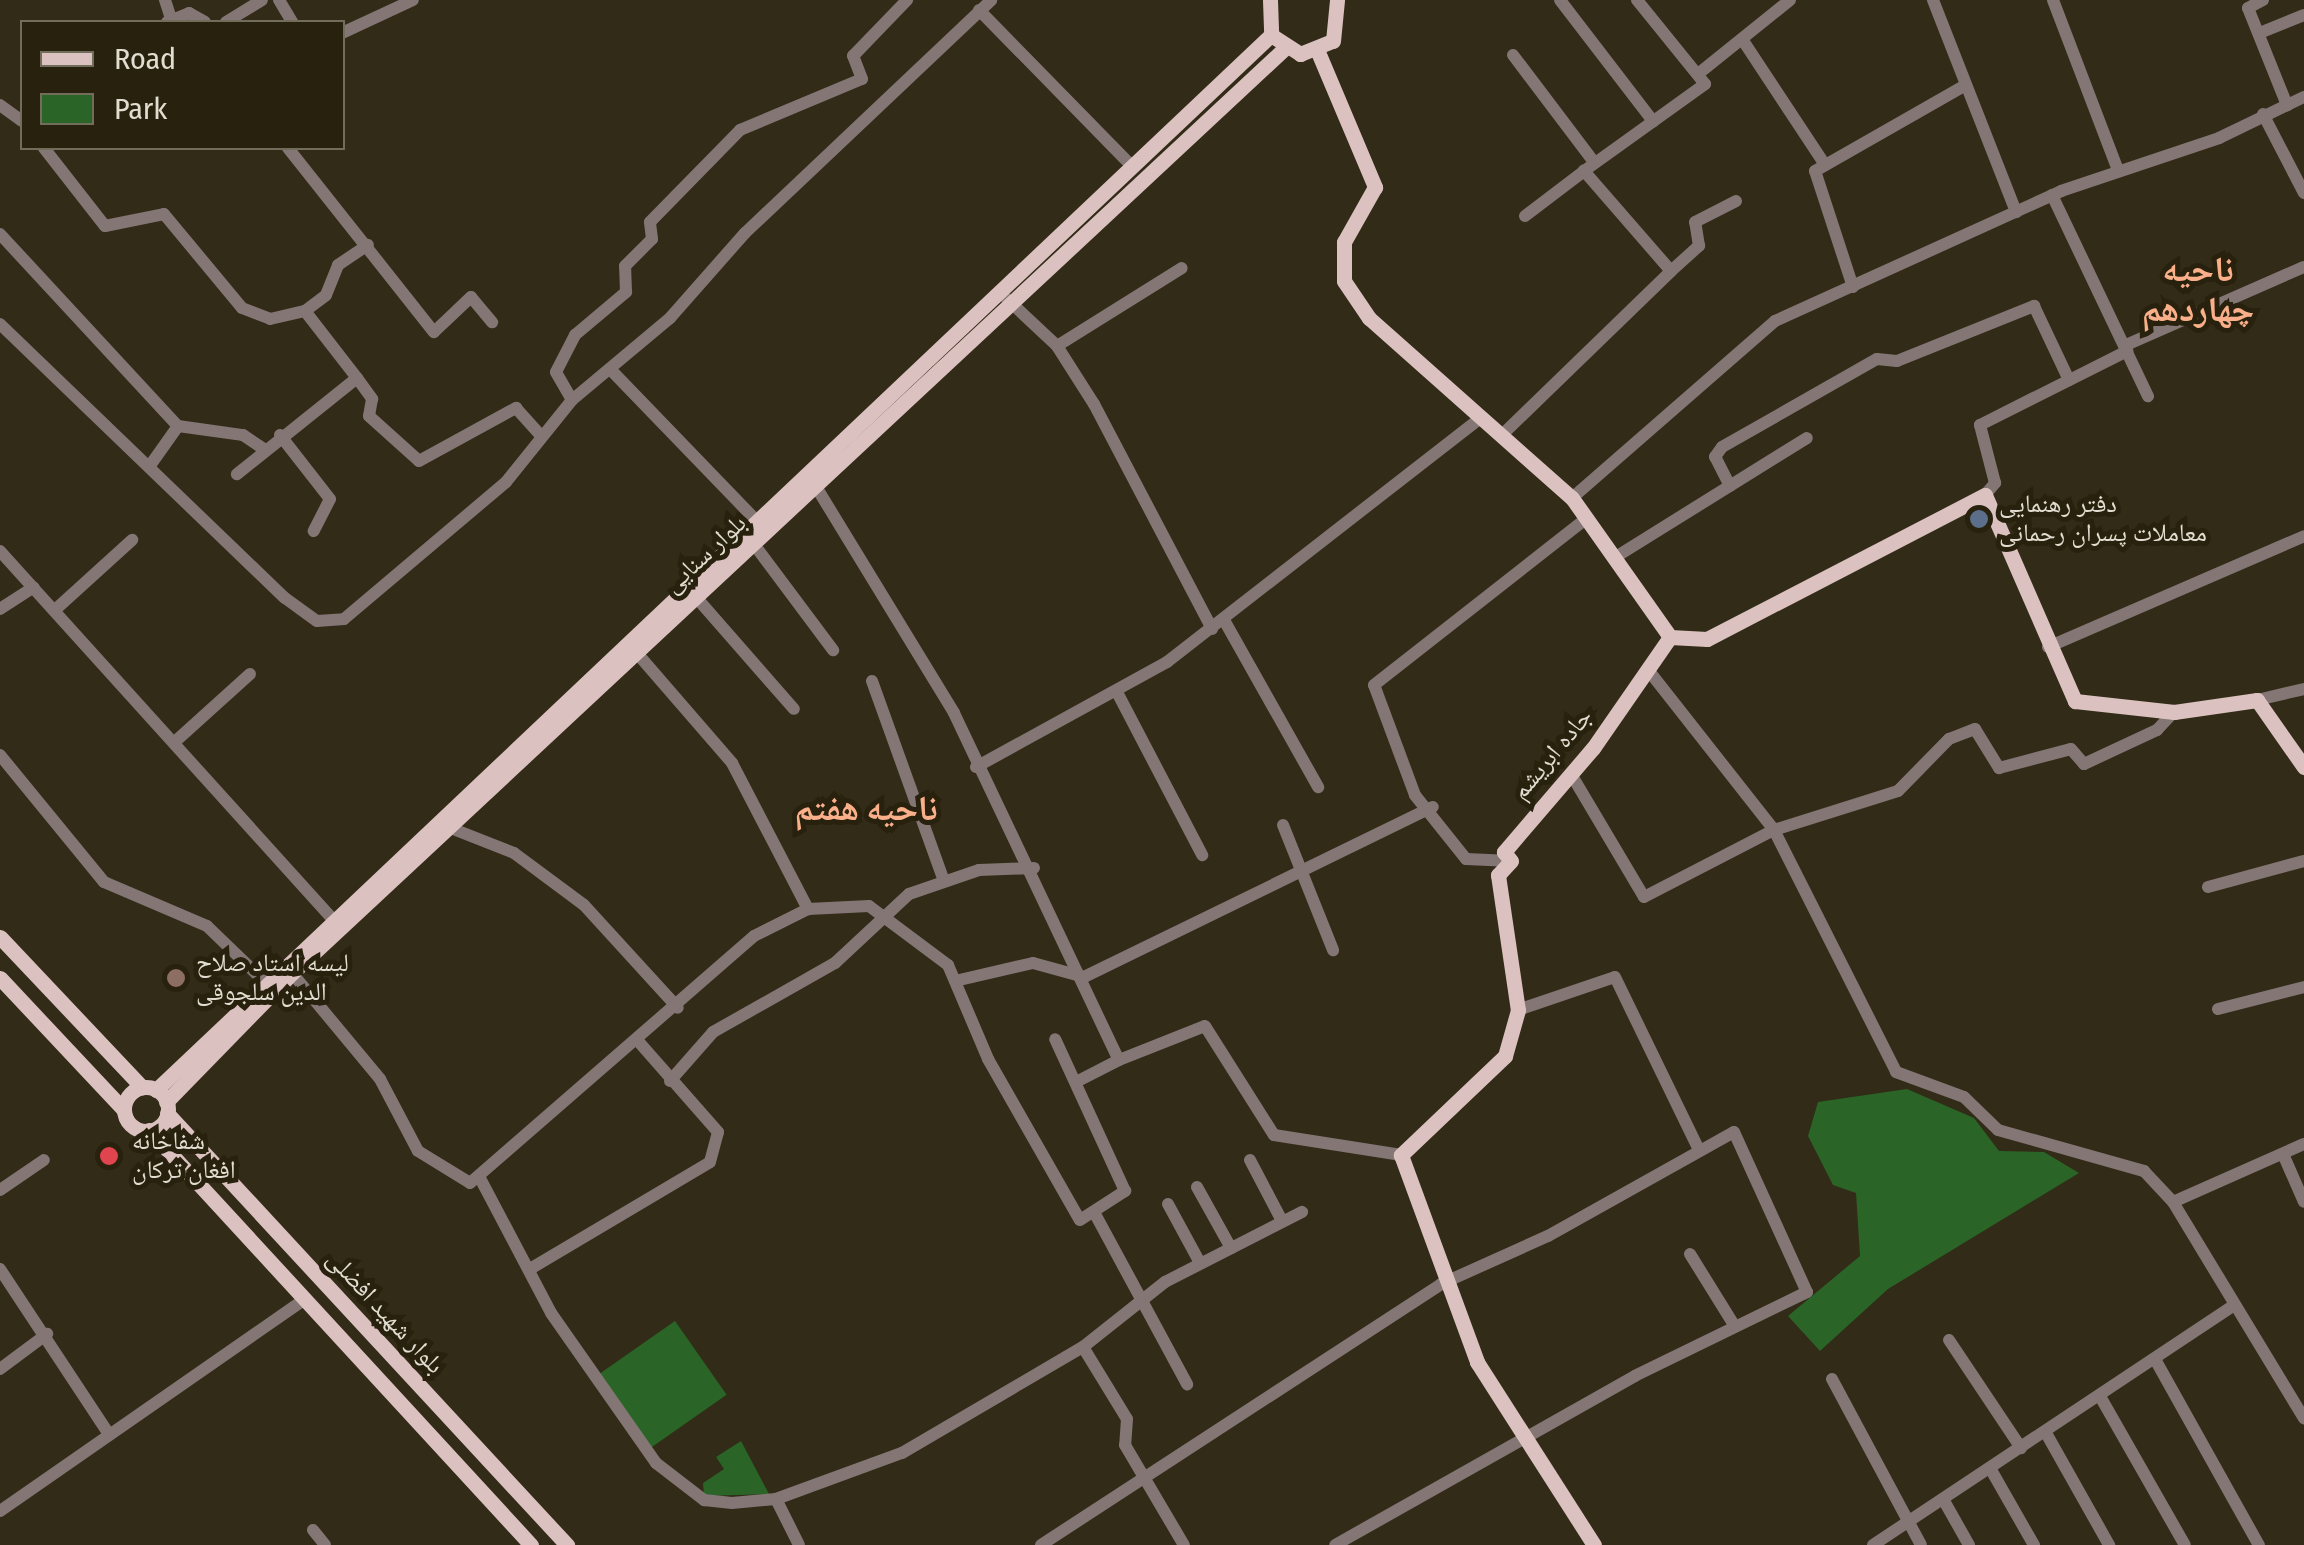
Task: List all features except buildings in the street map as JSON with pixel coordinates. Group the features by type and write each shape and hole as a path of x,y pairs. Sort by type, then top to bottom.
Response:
{"main road":[{"path":"1270,0 1271,35 1284,48 1318,52"},
{"path":"1318,52 1338,33 1337,0"},
{"name":"بلوار سنایی","path":"158,1098 263,980 1271,35"},
{"name":"بلوار سنایی","path":"158,1098 1284,48"},
{"path":"1318,52 1375,187 1344,242 1344,280 1369,318 1504,433 1572,498 1670,637 1707,639 1985,495 2067,692 2086,707 2174,712 2257,700 2304,767"},
{"name":"جاده ابریشم","path":"1401,1155 1505,1056 1518,1010 1498,875 1511,860 1504,852 1570,774 1670,637"},
{"name":"بلوار شهید افضلی","path":"0,937 158,1098 567,1545"},
{"path":"0,978 124,1110 158,1098"},
{"path":"149,1130 158,1098"},
{"name":"بلوار شهید افضلی","path":"124,1110 132,1126 149,1130 302,1301 531,1545"},
{"path":"1401,1155 1441,1284 1526,1443 1594,1545"}],"street":[{"path":"229,20 262,0"},
{"path":"345,33 413,0"},
{"path":"572,400 556,372 576,334 626,292 625,266 652,239 650,222 740,130 862,79 852,56 907,0"},
{"path":"0,324 285,598 326,622 361,610 506,482 572,400 610,369 991,0"},
{"path":"1560,0 1652,121"},
{"path":"1525,216 1587,164 1704,85 1637,0"},
{"path":"1698,74 1790,0"},
{"path":"1933,0 1962,87 2016,212"},
{"path":"2053,0 2117,168"},
{"path":"2263,0 2248,8 2262,32 2287,105"},
{"path":"979,10 1132,166"},
{"path":"172,20 189,13 201,20"},
{"path":"2262,32 2304,15"},
{"path":"1742,39 1826,165"},
{"path":"1513,55 1587,164 1671,270"},
{"path":"1853,287 1813,178 1826,165 1962,87"},
{"path":"1572,498 1708,371 1775,321 2052,195 2304,97"},
{"path":"2263,114 2304,193"},
{"path":"46,150 105,226 164,214 242,308 270,318 305,311 326,295 338,265 368,246"},
{"path":"290,150 434,332 471,297 492,322"},
{"path":"2052,195 2148,396"},
{"path":"1504,433 1700,246 1695,222 1736,201"},
{"path":"0,234 178,426 242,435 265,450"},
{"path":"1985,495 1994,483 1980,425 2126,348 2304,267"},
{"path":"1057,346 1182,268"},
{"path":"998,292 1057,346 1218,624 1318,787"},
{"path":"1730,486 1715,458 1722,447 1877,359 1897,361 2034,306 2069,380"},
{"path":"305,311 372,398 368,416 419,461 516,408 541,436"},
{"path":"610,369 755,519"},
{"path":"237,474 280,435 357,378"},
{"path":"976,766 1118,694 1218,624 1482,417"},
{"path":"149,467 178,426"},
{"path":"280,435 330,499 314,530"},
{"path":"1614,558 1806,438"},
{"path":"815,485 897,608 976,766 1034,868 1119,1060"},
{"path":"1511,860 1466,859 1433,808 1401,773 1402,747 1374,684 1587,518"},
{"path":"2048,647 2304,536"},
{"path":"56,609 132,540"},
{"path":"753,543 833,650"},
{"path":"0,550 178,739 331,917"},
{"path":"0,609 34,587"},
{"path":"696,596 794,708"},
{"path":"636,652 732,762 808,910"},
{"path":"1649,670 1774,830 1896,1072 1964,1097 1998,1130 2144,1171 2174,1202 2233,1306 2304,1418"},
{"path":"178,739 250,674"},
{"path":"872,682 944,880"},
{"path":"2257,700 2304,689"},
{"path":"1118,694 1202,855"},
{"path":"1570,774 1644,898 1774,830 1898,791 1949,739 1975,729 1999,768 2071,749 2084,764 2157,730 2174,712"},
{"path":"0,756 104,882 207,926 263,980"},
{"path":"955,980 1033,963 1084,978 1433,808"},
{"path":"1283,825 1333,950"},
{"path":"448,827 514,853 584,904 678,1008"},
{"path":"2208,887 2304,861"},
{"path":"670,1081 713,1032 836,963 888,920 910,894 944,880 1034,868"},
{"path":"292,972 380,1079 418,1151 470,1184 482,1180 754,936 808,910 851,902 888,920 948,965 1052,1181 1077,1220 1125,1191 1054,1039"},
{"path":"1518,1010 1615,977 1698,1150"},
{"path":"2218,1009 2304,988"},
{"path":"1076,1082 1119,1060 1205,1026 1274,1136 1401,1155"},
{"path":"530,1268 710,1162 718,1132 639,1042"},
{"path":"1040,1545 1441,1284 1564,1228 1734,1132 1809,1286 1335,1545"},
{"path":"2174,1202 2304,1144"},
{"path":"2283,1154 2304,1202"},
{"path":"0,1190 44,1160"},
{"path":"1250,1160 1282,1221"},
{"path":"482,1180 530,1268 656,1463 704,1500 776,1499 902,1453 1083,1347 1140,1302 1200,1263 1302,1212"},
{"path":"1197,1187 1231,1248"},
{"path":"1168,1204 1200,1263"},
{"path":"1094,1212 1187,1384"},
{"path":"1690,1254 1734,1325"},
{"path":"0,1269 47,1334 108,1433"},
{"path":"0,1511 302,1301"},
{"path":"1873,1545 2101,1398 2233,1306"},
{"path":"0,1369 47,1334"},
{"path":"1949,1340 2021,1448"},
{"path":"1083,1347 1127,1419 1125,1445 1184,1545"},
{"path":"2156,1361 2259,1545"},
{"path":"1832,1379 1921,1545"},
{"path":"2101,1398 2185,1545"},
{"path":"2046,1433 2109,1545"},
{"path":"1990,1468 2034,1545"},
{"path":"776,1499 799,1545"},
{"path":"1943,1499 1969,1545"},
{"path":"313,1530 325,1545"}],"green space":[{"path":"1907,1089 1974,1118 1999,1151 2044,1152 2079,1173 1888,1289 1820,1351 1788,1316 1860,1256 1856,1193 1833,1185 1808,1136 1818,1102"},
{"path":"675,1321 727,1395 650,1448 599,1374"},
{"path":"741,1441 769,1494 704,1496 703,1483 724,1469 716,1457"}],"place":[{"name":"دفتر رهنمایی معاملات پسران رحمانی","path":"1979,519"},
{"name":"لیسه استاد صلاح الدین سلجوقی","path":"176,978"},
{"name":"شفاخانه افغان ترکان","path":"109,1156"}],"district":[{"name":"ناحیه چهاردهم","path":"2198,289"},
{"name":"ناحیه هفتم","path":"866,808"}]}
